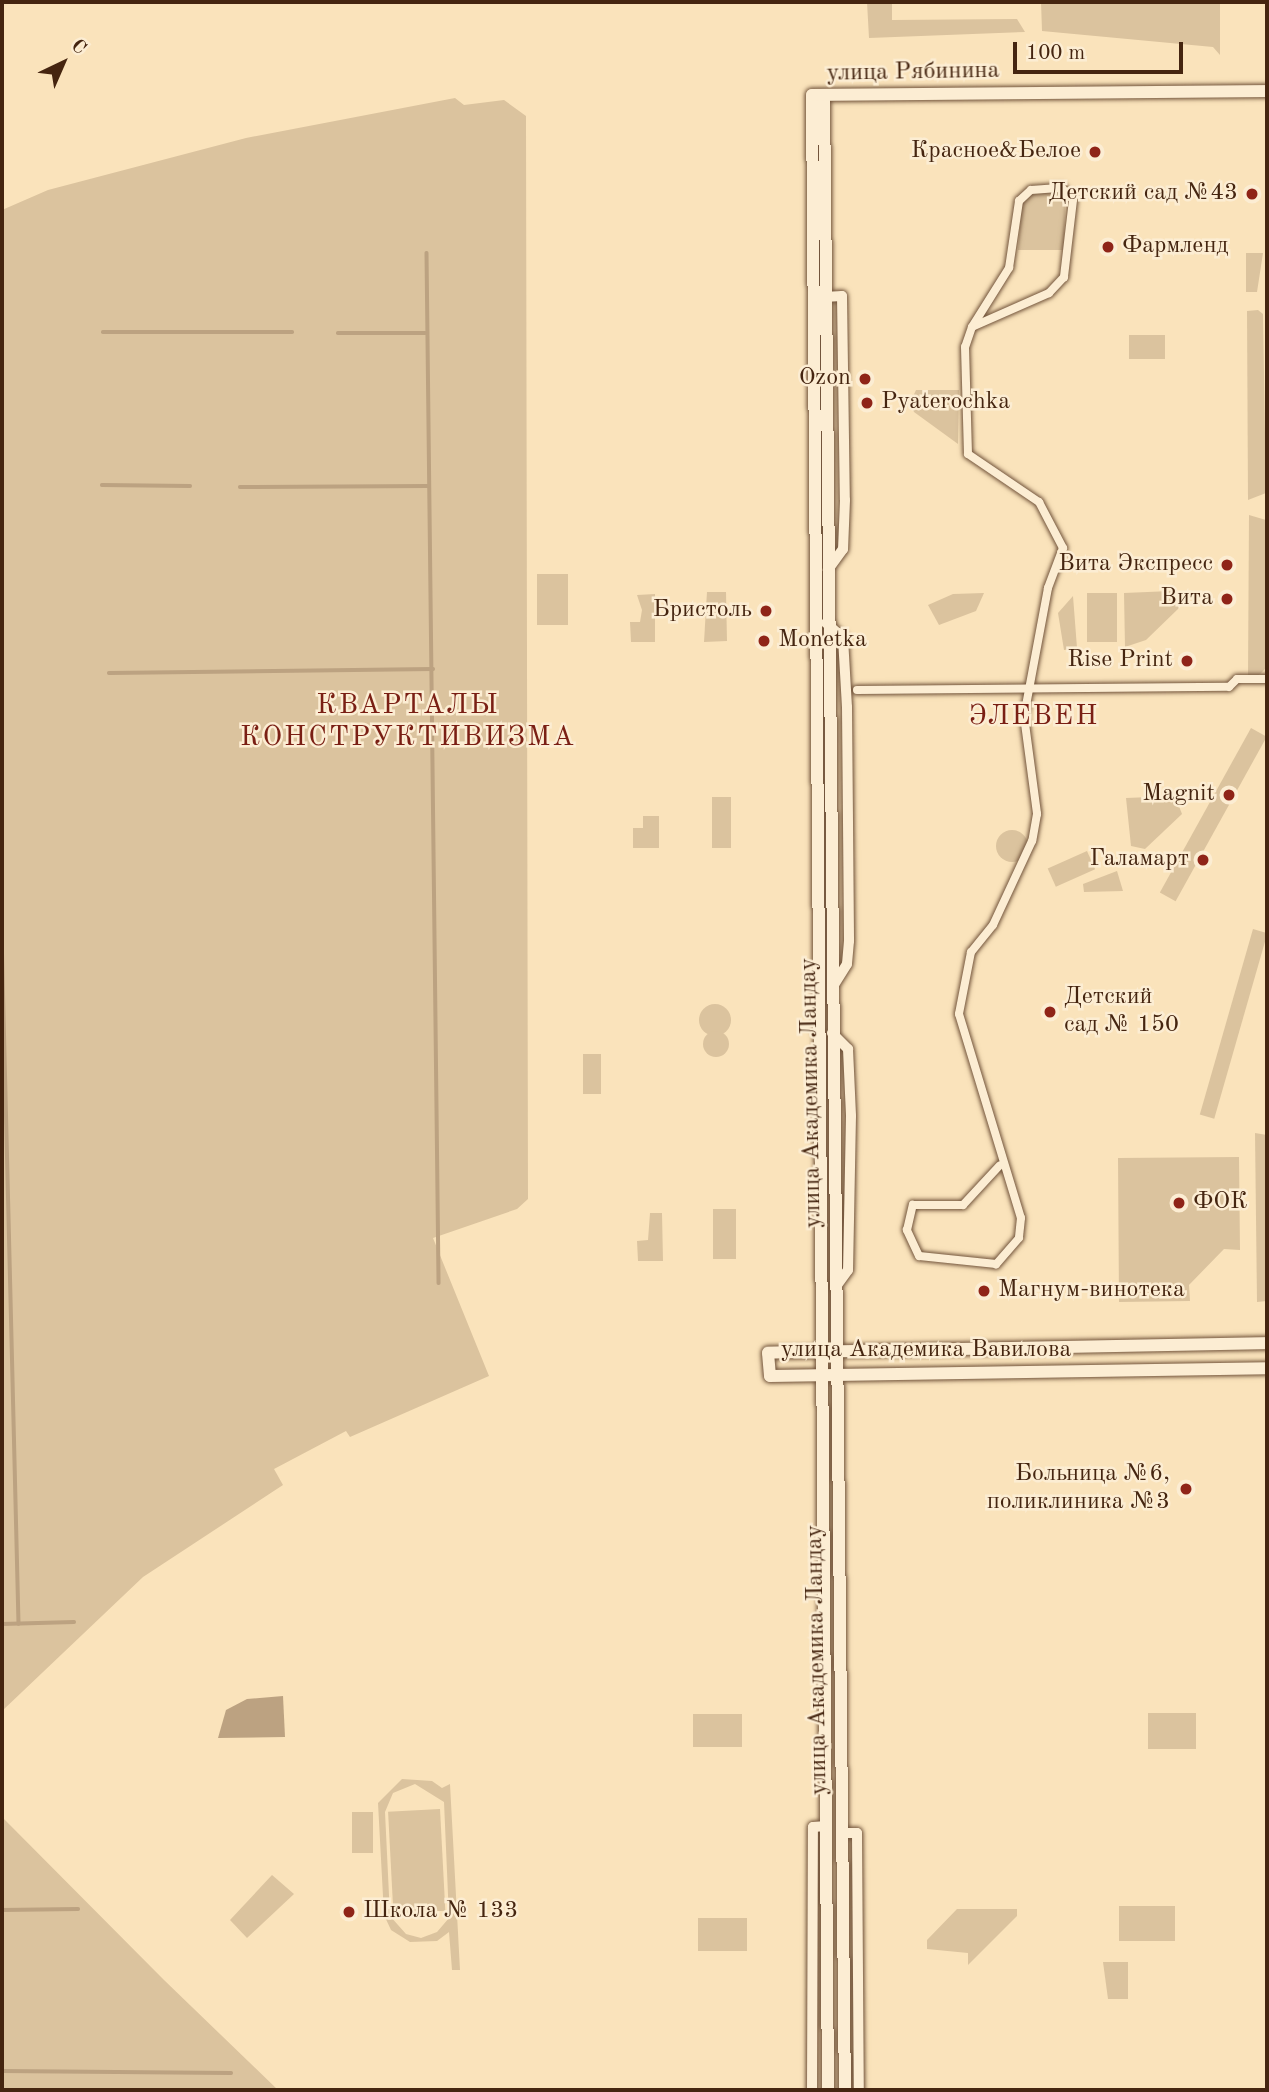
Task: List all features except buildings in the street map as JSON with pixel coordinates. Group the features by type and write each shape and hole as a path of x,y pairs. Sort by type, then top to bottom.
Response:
{"street":[{"name":"улица Рябинина","path":"818,95 1267,91"},
{"name":"улица Академика Ландау","path":"818,95 824,297 835,1288 829,1352"},
{"name":"улица Академика Ландау","path":"818,95 829,1352 819,1827 828,2090"},
{"path":"972,327 1049,293 1064,276 1069,192 1031,190 1019,201 1009,268 972,327 965,347 968,454 1039,502 1063,548 1048,588 1024,744 1037,814 1032,841 993,925 971,952 959,1014 1000,1165 1021,1218 1009,1256 976,1265 919,1256 907,1230 913,1205 963,1205 1000,1165"},
{"path":"824,297 842,296 845,500 843,549 826,572"},
{"path":"826,623 843,638 847,734 848,953 831,988"},
{"path":"857,690 1228,687 1237,679 1267,679"},
{"name":"улица Академика Вавилова","path":"1267,1343 768,1353 770,1376 1267,1368"},
{"name":"улица Академика Ландау","path":"829,1375 845,2090"},
{"path":"812,2090 819,1827"},
{"path":"841,1833 857,1833 859,2090"}],"shaded area":[{"path":"867,2 892,2 892,20 1017,19 1025,32 869,38"},
{"path":"1041,2 1220,2 1220,55 1213,47 1042,31"},
{"path":"455,98 464,105 504,100 526,116 528,1199 517,1209 433,1238 489,1376 350,1437 346,1431 274,1469 283,1485 143,1577 2,1711 2,210 48,190 246,138"},
{"path":"1053,191 1065,202 1064,250 1018,250 1022,204 1031,195"},
{"path":"1246,253 1263,253 1257,292 1246,292"},
{"path":"1258,310 1263,314 1266,493 1248,500 1247,311"},
{"path":"1129,335 1165,335 1165,359 1129,359"},
{"path":"916,390 959,390 958,444 914,412 910,403"},
{"path":"1249,515 1266,520 1266,668 1257,677 1248,676"},
{"path":"537,574 568,574 568,625 537,625"},
{"path":"1171,591 1179,608 1146,640 1125,647 1124,593"},
{"path":"707,592 726,592 727,641 704,642"},
{"path":"984,593 976,611 939,625 928,605 953,594"},
{"path":"1087,593 1117,593 1117,642 1087,642"},
{"path":"655,594 655,642 631,642 630,622 640,622 642,610 637,595"},
{"path":"1073,596 1077,648 1064,650 1058,613"},
{"path":"1251,728 1267,737 1176,901 1160,892"},
{"path":"1175,796 1182,814 1145,849 1131,846 1126,798"},
{"path":"712,797 731,797 731,848 712,848"},
{"path":"643,816 659,816 659,848 633,848 633,828 643,828"},
{"path":"1012,830 1023,835 1028,846 1023,857 1012,862 1001,857 996,846 1001,835"},
{"path":"1087,851 1095,869 1056,887 1048,868"},
{"path":"1117,871 1123,891 1084,892 1083,884"},
{"path":"1253,929 1267,935 1214,1119 1200,1115"},
{"path":"715,1004 726,1009 731,1020 726,1031 715,1036 704,1031 699,1020 704,1009"},
{"path":"716,1031 726,1034 729,1044 726,1054 716,1057 706,1054 703,1044 706,1034"},
{"path":"583,1054 601,1054 601,1094 583,1094"},
{"path":"1255,1133 1267,1135 1267,1301 1257,1302"},
{"name":"ФОК","path":"1239,1157 1240,1250 1224,1249 1189,1285 1190,1301 1119,1302 1118,1158"},
{"path":"713,1209 736,1209 736,1259 713,1259"},
{"path":"650,1213 662,1213 663,1261 638,1261 637,1241 648,1240"},
{"path":"283,1696 285,1737 218,1738 226,1710 247,1699"},
{"path":"1148,1713 1196,1713 1196,1749 1148,1749"},
{"path":"693,1714 742,1714 742,1747 693,1747"},
{"path":"402,1779 432,1781 442,1788 450,1784 460,1970 452,1970 449,1932 437,1941 410,1942 391,1930 384,1915 378,1803","holes":["415,1784 444,1802 449,1918 437,1932 421,1938 406,1934 390,1916 385,1812 393,1793"]},
{"path":"440,1809 445,1911 393,1914 388,1812"},
{"path":"352,1812 373,1812 373,1853 352,1853"},
{"path":"2,1817 164,1980 278,2090 2,2090"},
{"path":"272,1875 294,1894 247,1938 230,1920"},
{"path":"1119,1906 1175,1906 1175,1941 1119,1941"},
{"path":"957,1909 1017,1909 1017,1916 968,1965 968,1953 927,1949 927,1940"},
{"path":"698,1918 747,1918 747,1951 698,1951"},
{"path":"1103,1962 1128,1962 1128,1999 1108,1999"}],"waterway":[{"path":"427,253 439,1283"},
{"path":"103,332 292,332"},
{"path":"338,333 425,333"},
{"path":"102,485 190,486"},
{"path":"240,487 428,486"},
{"path":"109,673 433,669"},
{"path":"2,933 19,1624"},
{"path":"2,1624 74,1622"},
{"path":"2,1910 78,1909"},
{"path":"2,2071 231,2073"}],"place":[{"name":"Красное&Белое","path":"1095,152"},
{"name":"Детский сад №43","path":"1252,194"},
{"name":"Фармленд","path":"1108,247"},
{"name":"Ozon","path":"865,379"},
{"name":"Pyaterochka","path":"867,403"},
{"name":"Вита Экспресс","path":"1227,565"},
{"name":"Вита","path":"1227,599"},
{"name":"Бристоль","path":"766,611"},
{"name":"Monetka","path":"764,641"},
{"name":"Rise Print","path":"1187,661"},
{"name":"Magnit","path":"1229,795"},
{"name":"Галамарт","path":"1203,860"},
{"name":"Детский сад № 150","path":"1050,1012"},
{"name":"ФОК","path":"1179,1203"},
{"name":"Магнум-винотека","path":"984,1291"},
{"name":"Больница №6, поликлиника №3","path":"1186,1489"},
{"name":"Школа № 133","path":"349,1912"}],"district":[{"name":"ЭЛЕВЕН","path":"1034,717"},
{"name":"КВАРТАЛЫ КОНСТРУКТИВИЗМА","path":"408,722"}]}
